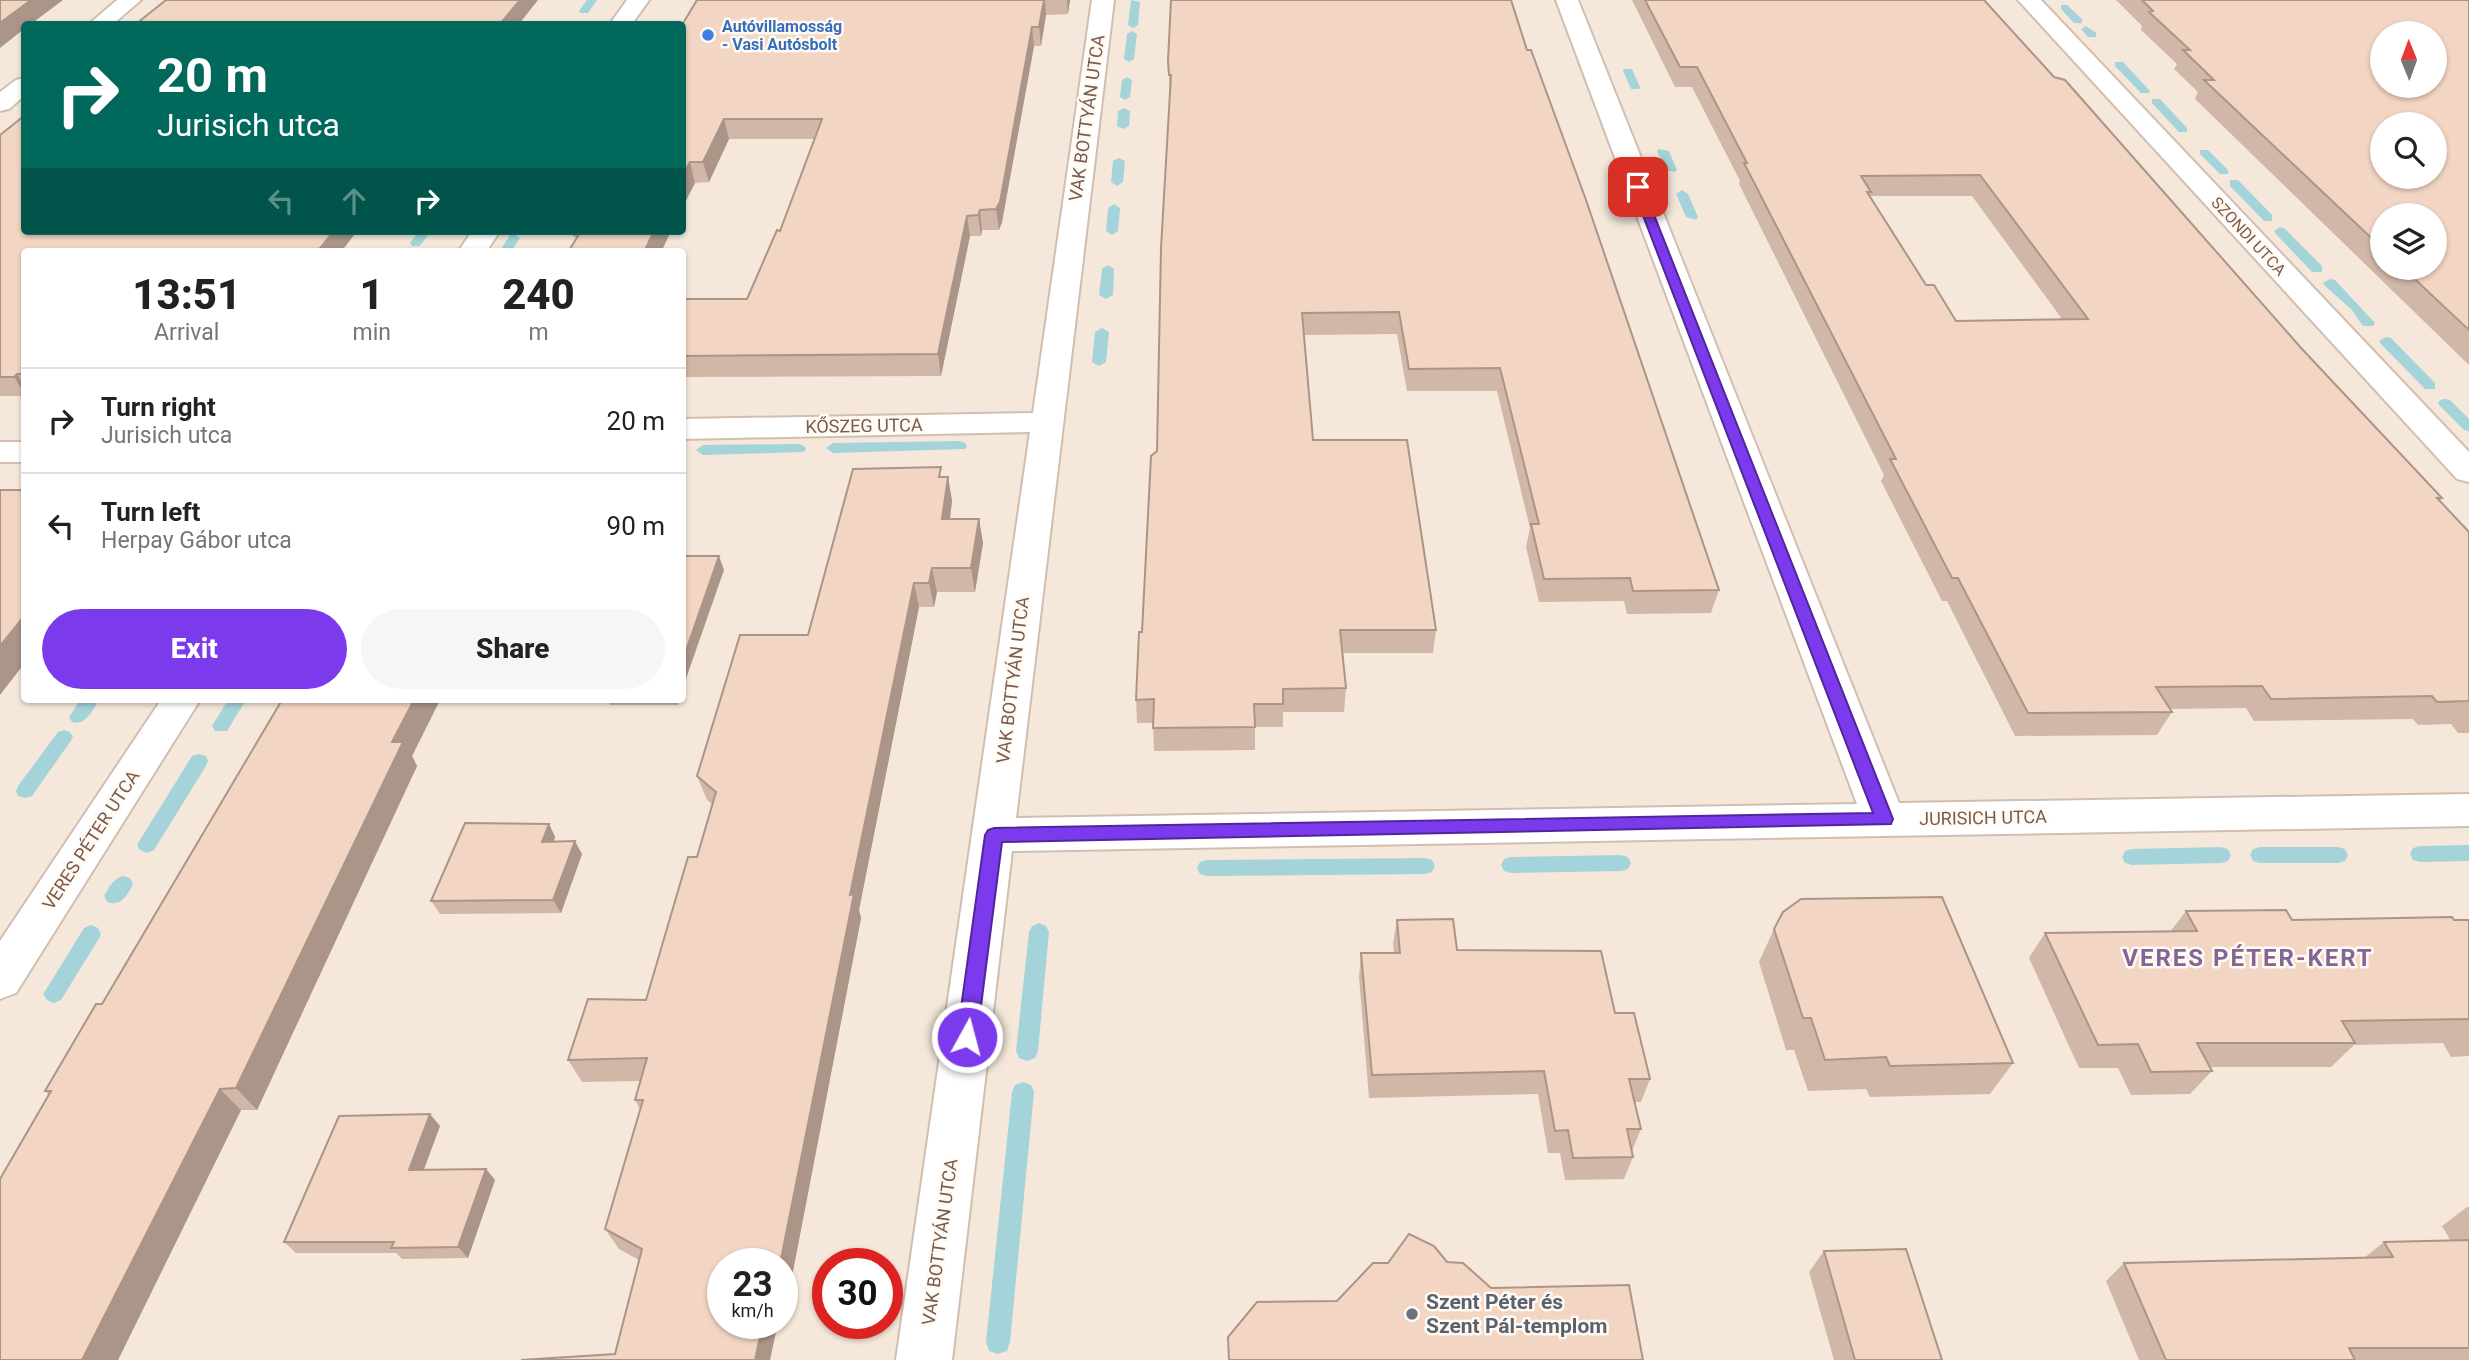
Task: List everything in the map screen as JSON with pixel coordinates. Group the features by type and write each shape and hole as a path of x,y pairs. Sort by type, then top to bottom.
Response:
{"street":[{"path":"104,21 130,0"},
{"path":"623,21 638,0"},
{"name":"VAK BOTTYÁN UTCA","path":"924,1360 1102,0"},
{"path":"1566,0 1884,819"},
{"name":"SZONDI UTCA","path":"2029,0 2469,472"},
{"path":"0,104 21,87"},
{"name":"KŐSZEG UTCA","path":"686,429 1045,422"},
{"path":"0,452 21,452"},
{"name":"VERES PÉTER UTCA","path":"0,979 179,703"},
{"name":"JURISICH UTCA","path":"994,835 2469,810"}],"shaded area":[{"path":"0,0 2469,0 2469,1360 0,1360"}],"building":[{"path":"0,0 31,0 0,23"},
{"path":"166,0 520,0 502,21 140,21"},
{"path":"697,0 1044,0 1039,27 1032,27 1000,202 996,209 980,210 978,215 967,216 938,354 686,356 686,299 747,299 777,230 780,231 822,119 724,119 703,162 690,162 686,170 684,21"},
{"path":"1171,0 1511,0 1527,50 1531,50 1586,200 1719,590 1633,591 1630,578 1544,579 1531,524 1539,524 1500,368 1409,369 1399,312 1302,313 1313,440 1407,440 1436,630 1340,630 1346,688 1283,689 1283,704 1254,704 1255,727 1153,728 1154,699 1136,700 1151,456 1157,451 1161,248 1171,75 1168,61"},
{"path":"1645,0 1984,0 2054,77 2065,80 2302,349 2442,498 2437,498 2469,532 2469,701 2437,702 2432,696 2271,699 2262,686 2156,687 2172,712 2028,713 1958,578 1952,578 1890,459 1896,459 1697,67 1680,67","holes":["1980,175 2088,319 1956,321 1934,285 1926,285 1867,192 1871,192 1861,176"]},
{"path":"2142,0 2469,0 2469,330 2416,280 2447,280 2447,203 2370,203 2370,237 2204,80 2214,80 2183,50 2190,50 2149,12 2153,11"},
{"path":"21,118 21,235 331,235 320,248 21,248 21,374 0,377 0,135"},
{"path":"579,235 652,235 646,248 570,248"},
{"path":"941,467 939,477 948,477 942,519 979,519 971,568 932,568 929,583 914,583 850,895 854,894 783,1248 707,1248 707,1339 760,1339 755,1360 521,1360 615,1354 642,1249 605,1229 643,1100 635,1100 647,1058 568,1060 588,999 646,1000 688,857 697,857 716,792 697,776 740,635 808,635 853,469"},
{"path":"0,490 21,490 21,620 0,646"},
{"path":"686,556 719,556 686,651"},
{"path":"280,703 412,703 392,742 403,742 236,1088 220,1089 82,1360 0,1360 0,1179 51,1091 45,1091 96,1004 102,1004"},
{"path":"465,823 549,824 542,842 575,841 553,900 431,901"},
{"path":"1942,897 2013,1063 1890,1066 1886,1057 1825,1060 1811,1018 1803,1018 1774,929 1783,912 1801,899"},
{"path":"2286,910 2292,920 2452,917 2454,920 2469,920 2469,1019 2342,1021 2355,1043 2197,1043 2212,1071 2151,1072 2138,1044 2098,1045 2045,933 2197,931 2186,911"},
{"path":"1453,919 1457,950 1601,951 1615,1013 1634,1013 1650,1079 1629,1079 1641,1129 1627,1129 1633,1157 1573,1158 1568,1130 1555,1131 1544,1071 1372,1075 1361,953 1400,953 1397,920"},
{"path":"430,1114 409,1170 486,1169 458,1247 391,1248 394,1242 284,1242 339,1116"},
{"path":"1409,1234 1434,1246 1447,1262 1463,1263 1491,1288 1629,1285 1643,1360 1229,1360 1228,1337 1257,1302 1337,1301 1373,1263 1388,1263"},
{"path":"2469,1240 2469,1348 2349,1348 2355,1360 2166,1360 2124,1263 2393,1257 2384,1242"},
{"path":"1906,1249 1942,1360 1855,1360 1824,1251"}],"waterway":[{"path":"584,11 592,0"},
{"path":"1133,25 1135,2"},
{"path":"2064,7 2078,21"},
{"path":"2086,29 2092,35"},
{"path":"1129,59 1132,34"},
{"path":"2119,64 2132,76"},
{"path":"1628,71 1635,87"},
{"path":"2134,79 2145,91"},
{"path":"1125,97 1127,80"},
{"path":"2156,101 2183,130"},
{"path":"1123,126 1124,111"},
{"path":"1663,151 1671,170"},
{"path":"2204,152 2224,172"},
{"path":"1117,182 1119,161"},
{"path":"2234,183 2268,218"},
{"path":"1682,194 1692,217"},
{"path":"1112,231 1114,208"},
{"path":"2280,231 2317,269"},
{"path":"416,243 422,235"},
{"path":"508,248 514,238"},
{"path":"1106,295 1108,269"},
{"path":"2330,283 2354,307"},
{"path":"2358,311 2368,323"},
{"path":"1099,362 1102,332"},
{"path":"2386,341 2430,386"},
{"path":"2445,403 2469,427"},
{"path":"833,448 960,446"},
{"path":"703,450 799,449"},
{"path":"78,717 88,703"},
{"path":"221,726 235,703"},
{"path":"25,791 64,737"},
{"path":"147,845 199,761"},
{"path":"2420,854 2469,853"},
{"path":"2132,857 2221,855"},
{"path":"2260,855 2338,855"},
{"path":"1511,865 1621,863"},
{"path":"1207,868 1425,866"},
{"path":"114,896 123,884"},
{"path":"1027,1051 1039,932"},
{"path":"54,994 91,934"},
{"path":"998,1342 1023,1092"}],"place":[{"name":"Autóvillamosság - Vasi Autósbolt","path":"708,35"},
{"name":"Szent Péter és Szent Pál-templom","path":"1412,1314"}],"district":[{"name":"VERES PÉTER-KERT","path":"2248,958"}],"route":[{"path":"967,1037 994,835 1884,819 1638,187"}]}
